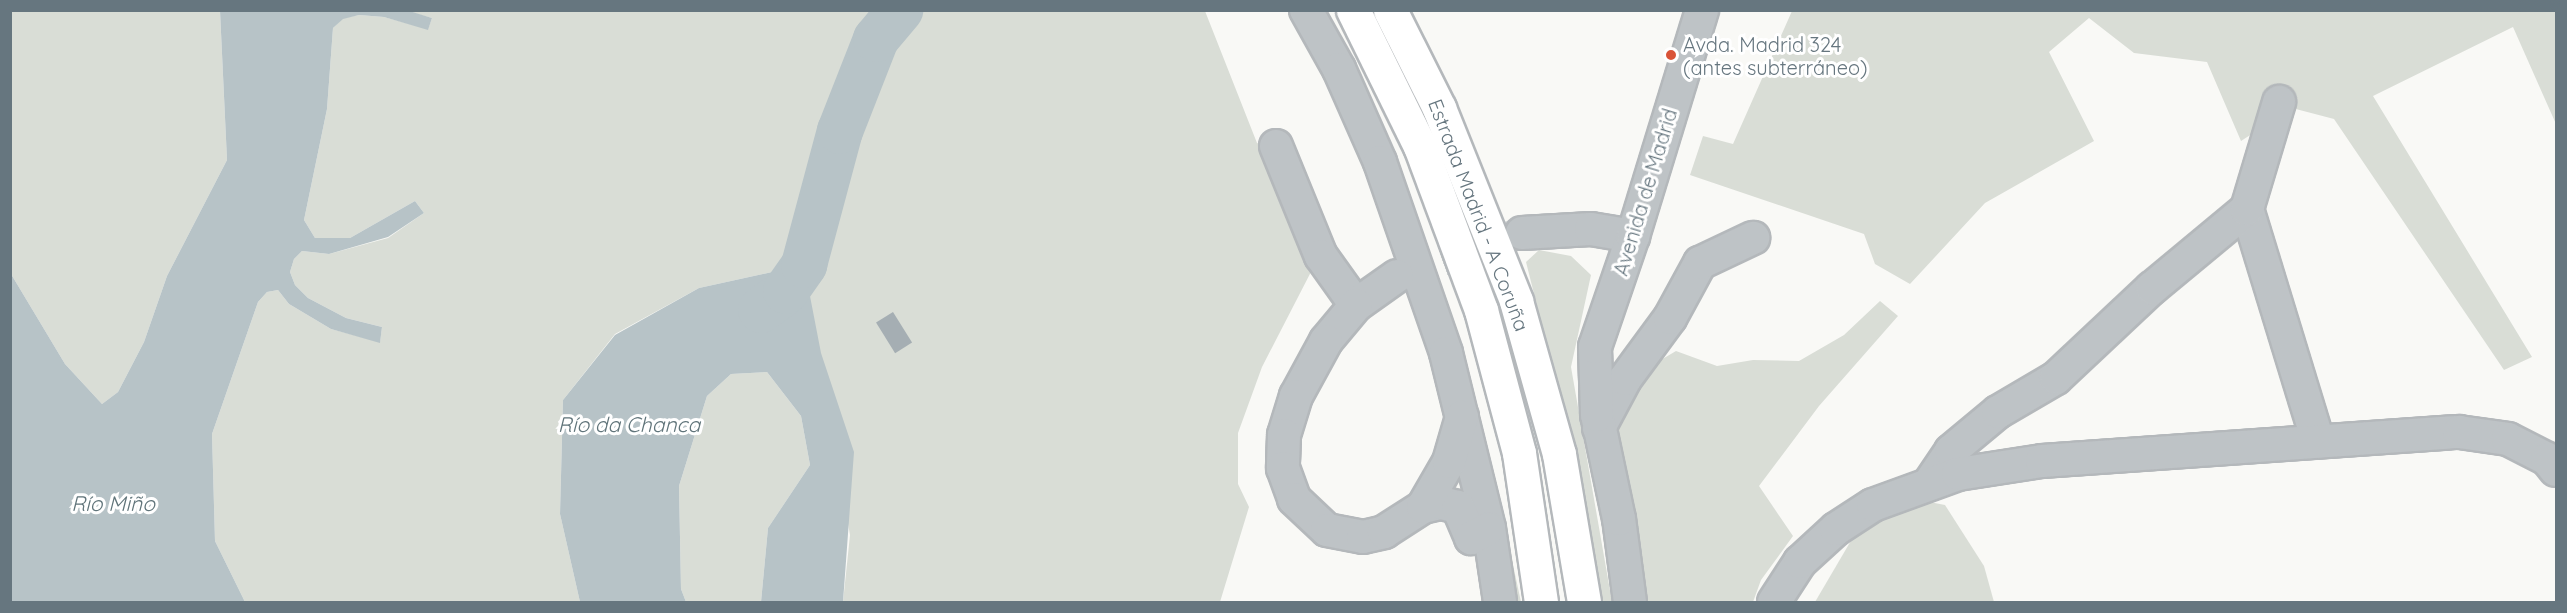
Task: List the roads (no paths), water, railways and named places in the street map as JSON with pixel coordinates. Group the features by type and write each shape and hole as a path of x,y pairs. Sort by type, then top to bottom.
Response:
{"highway":[{"name":"Estrada Madrid - A Coruña","path":"1353,10 1420,146 1481,310 1519,453 1541,603"},
{"name":"Estrada Madrid - A Coruña","path":"1390,10 1439,108 1516,301 1559,454 1584,603"},
{"path":"1413,10 1469,138 1516,301"}],"street":[{"path":"1306,10 1339,69 1380,162 1446,353 1489,528 1500,603"},
{"name":"Avenida de Madrid","path":"1630,603 1619,519 1599,428 1595,347 1633,236 1702,10"},
{"path":"1931,481 1951,451 1998,412 2056,378 2152,288 2247,209 2279,102"},
{"path":"1276,146 1321,256 1356,305"},
{"path":"2247,209 2318,441"},
{"path":"1522,233 1591,229 1633,236"},
{"path":"1599,428 1625,379 1670,318 1700,263 1753,238"},
{"path":"1397,276 1356,305 1326,341 1296,396 1284,435 1283,468 1294,499 1327,530 1363,537 1384,532 1423,507 1440,504 1458,507 1471,538 1489,528"},
{"path":"1423,507 1449,462 1462,416"},
{"path":"1774,603 1800,562 1836,529 1873,505 1931,481 2042,461 2459,432 2508,439 2547,459 2556,470"}],"water":[{"name":"Río Miño","path":"406,10 432,18 428,30 384,17 359,15 343,19 333,28 327,109 304,220 315,238 350,238 415,201 424,213 388,237 329,254 302,251 294,259 290,272 295,285 308,298 346,318 382,327 380,343 331,329 289,304 278,290 267,292 258,302 212,434 215,541 245,602 11,602 11,274 65,364 102,404 118,392 144,342 167,276 227,160 220,11"},
{"name":"Río da Chanca","path":"804,265 821,353 854,452 843,602 761,602 768,528 810,465 801,416 767,372 731,374 707,396 679,486 681,589 686,602 580,602 560,514 563,400 615,335 699,288"}],"waterway":[{"name":"Río da Chanca","path":"761,310 786,291 804,265 840,131 876,39 900,10"}],"tunnel":[{"path":"1397,276 1518,234"}],"place":[{"name":"Avda. Madrid 324 (antes subterráneo)","path":"1671,55"}]}
